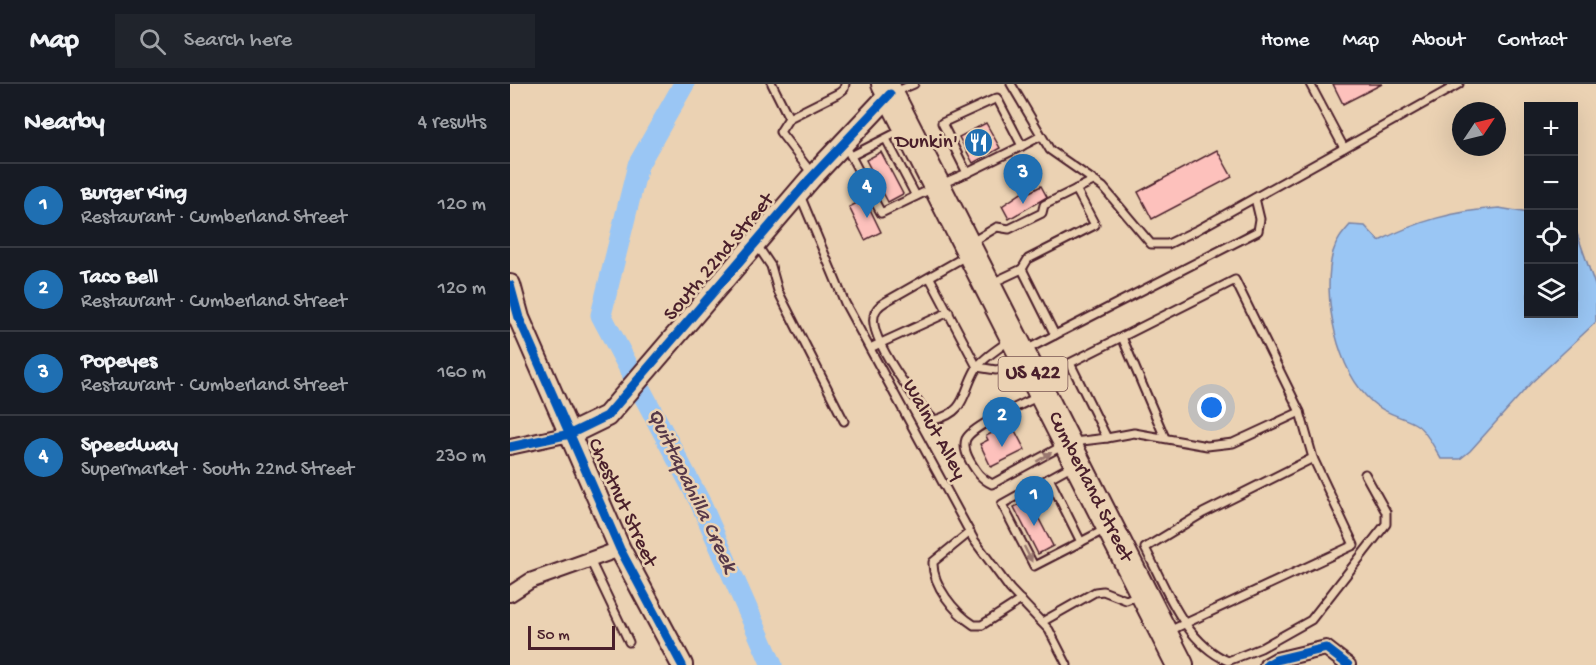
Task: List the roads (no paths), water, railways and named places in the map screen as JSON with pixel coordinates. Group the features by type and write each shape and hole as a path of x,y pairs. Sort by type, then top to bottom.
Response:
{"highway":[{"name":"Cumberland Street","path":"888,89 897,133 926,191 968,249 1144,593 1174,628 1180,665"}],"street":[{"name":"South 22nd Street","path":"570,434 607,416 813,176 847,149 888,89"},
{"name":"Chestnut Street","path":"510,285 514,319 570,434 620,549 682,665"},
{"path":"510,447 570,434"},
{"path":"510,594 530,581 620,549"},
{"path":"1268,665 1276,660 1326,648 1348,665"}],"lane":[{"path":"772,84 789,118"},
{"path":"813,176 780,132 789,118 839,93 844,89 844,84"},
{"path":"888,89 914,84"},
{"path":"1011,84 1050,150 1103,187 1151,244 1168,244 1459,84"},
{"path":"1310,84 1344,148"},
{"path":"967,173 942,123 998,98 1022,146"},
{"path":"897,133 847,149 881,213 1041,136"},
{"path":"930,278 977,367 965,399 948,417 934,420 901,381 882,342 873,317 879,306 930,278 997,226 1009,229 1042,213 1044,205 1094,181"},
{"path":"987,285 1022,269 1028,259 1095,225 1076,189"},
{"name":"Walnut Alley","path":"799,192 845,303 970,532 1021,600 1049,630 1067,665"},
{"path":"977,367 1055,335 1258,231 1260,219 1255,198"},
{"path":"756,243 771,266 778,291 844,421"},
{"path":"1022,269 1055,335"},
{"path":"1107,438 1070,363 1235,280 1300,412 1312,458 1361,556"},
{"path":"870,348 949,312"},
{"path":"1122,337 1165,438"},
{"path":"977,367 996,370 1021,350"},
{"path":"1043,394 973,431 965,441 964,450 977,473 992,484 1107,438 1134,433 1207,446 1233,443 1300,412"},
{"path":"1073,453 1049,478 1002,504 1034,566 1110,526"},
{"path":"1312,458 1203,513 1145,548 1174,628 1212,654 1228,661 1261,648 1311,620 1386,524 1386,512 1365,474"},
{"path":"1049,478 1081,542"},
{"path":"970,532 933,562 936,581 946,596 974,625 982,625 1021,600"},
{"path":"1174,628 1354,545"},
{"path":"590,560 629,642"},
{"path":"1042,622 1095,592 1103,591 1126,600 1144,593"}],"water":[{"path":"1499,208 1524,212 1524,318 1578,318 1578,236 1596,288 1596,322 1531,383 1470,451 1460,459 1441,459 1421,428 1377,406 1349,372 1341,353 1331,311 1330,270 1333,252 1342,234 1350,225 1365,226 1379,241 1437,218"}],"waterway":[{"name":"Quittapahilla Creek","path":"684,84 638,165 601,315 700,502 772,665"}],"place":[{"name":"Dunkin'","path":"979,143"},
{"name":"Popeyes","path":"1023,204"},
{"name":"Speedway","path":"867,218"},
{"name":"Taco Bell","path":"1002,447"},
{"name":"Burger King","path":"1034,526"}]}
